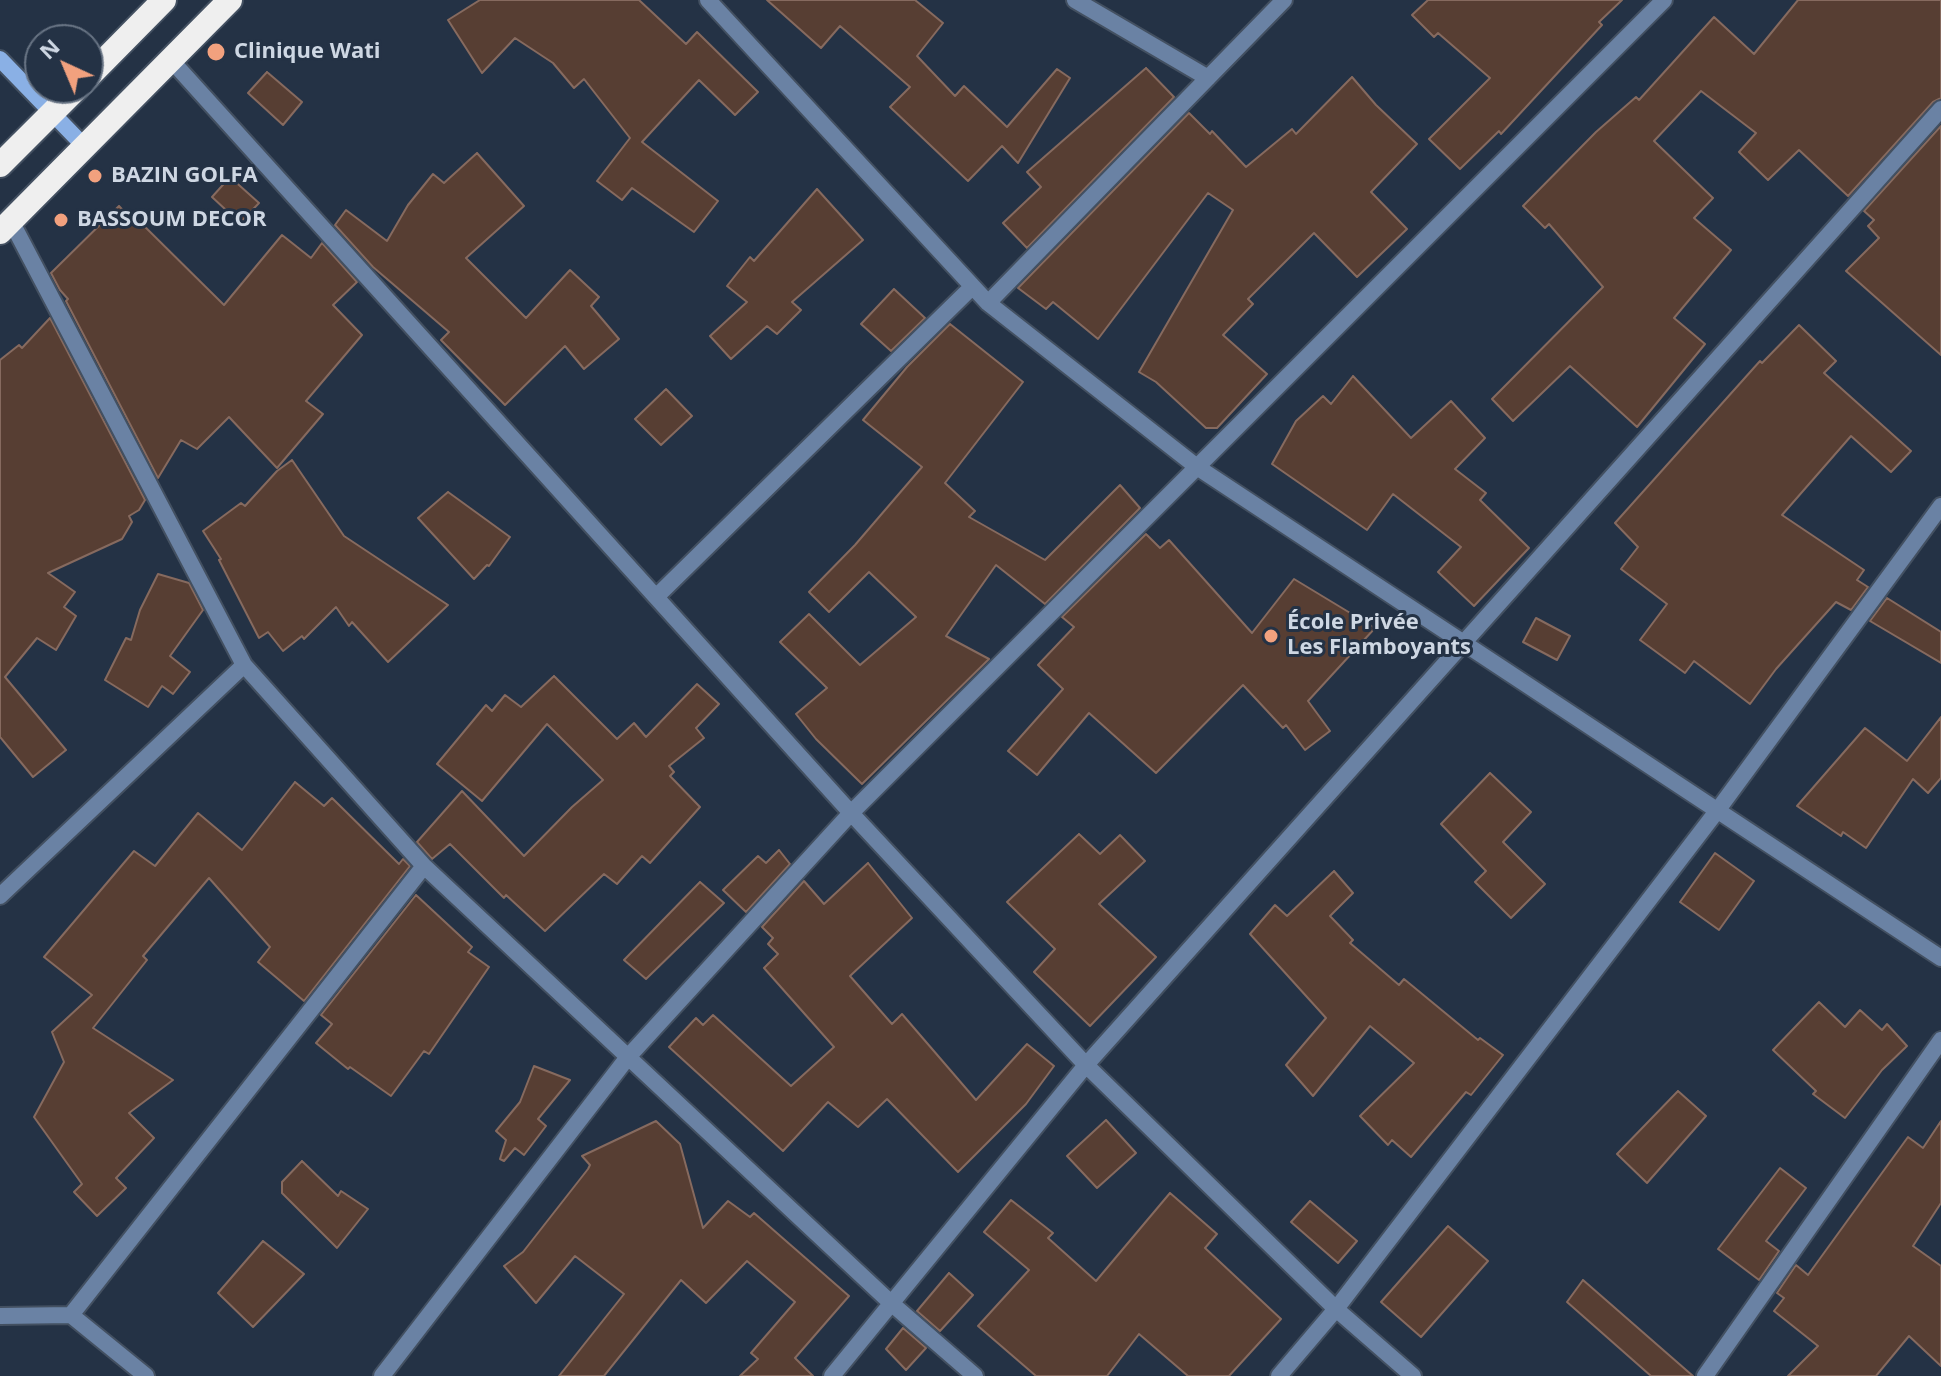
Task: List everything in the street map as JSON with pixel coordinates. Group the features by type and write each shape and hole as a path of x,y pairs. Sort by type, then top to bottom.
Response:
{"highway":[{"path":"104,61 164,0"},
{"path":"6,227 230,0"},
{"path":"0,165 61,104"}],"street":[{"path":"708,0 988,303 1197,467 1941,958"},
{"path":"1075,0 1208,78"},
{"path":"988,303 1284,0"},
{"path":"382,1376 628,1057 851,813 1664,0"},
{"path":"0,59 85,147"},
{"path":"171,60 851,813 1086,1065 1336,1309 1413,1376"},
{"path":"832,1376 1086,1065 1941,109"},
{"path":"6,227 244,665 424,866 891,1303 975,1376"},
{"path":"656,597 972,287"},
{"path":"1279,1376 1336,1309 1717,811 1941,506"},
{"path":"0,896 244,665"},
{"path":"71,1315 424,866"},
{"path":"1705,1376 1941,1040"},
{"path":"0,1316 71,1315 146,1376"}],"building":[{"path":"480,0 639,0 686,44 697,32 758,92 735,115 699,80 642,142 718,201 694,232 632,188 622,200 597,181 630,138 584,79 574,88 553,63 515,38 482,73 448,20"},
{"path":"767,0 915,0 943,23 917,56 955,96 964,86 1007,127 1057,69 1070,78 1018,163 1002,146 968,181 890,107 910,87 840,26 821,48"},
{"path":"1428,0 1622,0 1501,134 1499,131 1460,169 1429,139 1490,78 1438,33 1434,37 1412,15"},
{"path":"1798,0 1941,0 1941,98 1933,102 1848,196 1799,150 1768,180 1739,152 1756,133 1701,91 1654,141 1713,198 1694,218 1731,250 1674,318 1705,344 1637,427 1570,366 1513,421 1492,399 1603,287 1549,224 1545,228 1523,206 1596,132 1636,97 1639,100 1714,17 1754,54"},
{"path":"1146,68 1174,97 1027,248 1003,223 1041,187 1027,172"},
{"path":"267,72 302,102 283,125 248,93"},
{"path":"1352,77 1417,144 1371,192 1407,229 1357,277 1314,233 1248,299 1253,304 1223,335 1267,374 1217,428 1206,428 1156,382 1139,372 1233,210 1208,193 1098,339 1053,302 1046,309 1018,288 1189,113 1210,134 1212,131 1246,167 1292,129 1296,134"},
{"path":"1941,126 1941,355 1846,271 1879,238 1868,226 1874,220 1864,211"},
{"path":"477,153 524,206 466,258 526,318 570,270 599,297 591,306 619,339 584,369 565,346 505,405 441,340 449,332 373,267 335,225 346,210 387,241 408,205 433,174 444,183"},
{"path":"230,177 259,203 240,223 212,197"},
{"path":"817,189 863,240 792,302 801,310 777,334 767,326 731,359 710,336 747,302 727,286 750,257 754,261"},
{"path":"119,206 131,219 134,216 224,305 282,235 311,258 322,243 357,282 333,305 362,335 306,401 323,414 277,468 229,417 197,449 181,440 158,478 66,301 68,299 51,273"},
{"path":"894,289 925,318 891,351 861,324"},
{"path":"50,318 145,500 139,510 129,516 132,522 122,539 48,573 75,592 64,607 76,616 56,650 37,638 5,677 66,750 33,777 0,737 0,360 19,345 22,348"},
{"path":"950,324 1023,382 945,483 975,511 969,517 1045,560 1120,485 1140,508 1045,604 996,565 946,636 989,659 862,784 816,739 796,714 827,688 780,642 809,614 860,665 916,617 869,572 829,612 809,592 855,545 922,467 863,420 907,367"},
{"path":"1799,325 1836,361 1824,373 1911,451 1891,472 1851,436 1782,515 1864,570 1857,580 1868,587 1851,610 1836,602 1776,669 1750,704 1694,661 1685,673 1640,640 1667,604 1621,569 1638,547 1615,523 1760,361 1762,363"},
{"path":"1353,376 1411,438 1451,401 1485,438 1455,469 1486,493 1480,500 1529,548 1474,606 1438,572 1461,547 1393,494 1367,530 1272,464 1296,421 1323,396 1331,404"},
{"path":"666,389 692,416 661,445 635,419"},
{"path":"292,460 344,536 448,605 388,662 352,622 349,626 336,607 304,639 302,636 283,651 268,632 259,638 221,559 203,531 241,503 245,506 277,471"},
{"path":"448,492 510,537 489,566 474,579 418,518"},
{"path":"1146,534 1160,548 1169,540 1252,633 1294,579 1375,628 1308,701 1330,731 1305,750 1286,725 1283,728 1243,685 1156,773 1089,713 1037,775 1008,751 1063,689 1038,665 1074,627 1062,617"},
{"path":"158,574 189,583 203,610 170,656 190,672 173,694 162,686 148,707 105,680 126,638 131,640 140,610"},
{"path":"1887,598 1941,632 1941,663 1870,621"},
{"path":"1536,618 1570,636 1557,660 1523,642"},
{"path":"554,676 617,739 634,723 646,737 697,684 719,704 696,728 704,738 669,766 674,772 670,776 700,807 650,863 642,856 617,884 604,874 545,931 506,895 504,898 450,844 432,859 417,842 462,791 524,856 603,780 547,724 482,801 437,764 486,705 492,711 505,695 521,707"},
{"path":"1941,717 1941,778 1928,793 1913,779 1866,848 1843,832 1841,836 1797,806 1865,728 1907,761"},
{"path":"1490,773 1531,812 1503,842 1545,884 1511,918 1475,882 1486,871 1441,824"},
{"path":"295,782 324,806 332,798 399,864 403,859 410,866 304,1001 258,962 270,947 209,878 143,956 147,960 93,1028 173,1080 129,1113 154,1138 116,1178 126,1188 97,1216 74,1192 82,1184 34,1117 64,1062 52,1032 92,995 44,957 134,851 155,866 198,813 242,850"},
{"path":"1079,834 1100,854 1120,835 1145,861 1099,904 1156,957 1090,1026 1034,972 1055,949 1007,902"},
{"path":"779,850 790,864 746,912 723,890 758,856 766,863"},
{"path":"1715,853 1754,881 1719,930 1680,902"},
{"path":"868,863 912,918 850,976 892,1024 902,1014 976,1100 1027,1044 1054,1066 1026,1104 958,1172 887,1099 858,1127 828,1102 783,1151 669,1047 696,1018 703,1025 713,1015 791,1086 834,1047 764,968 778,954 768,944 773,938 762,927 804,881 824,904"},
{"path":"1334,871 1353,893 1330,916 1353,940 1350,943 1399,985 1404,979 1478,1040 1480,1038 1503,1055 1471,1095 1466,1092 1411,1157 1392,1140 1388,1145 1360,1116 1414,1063 1370,1026 1313,1096 1286,1065 1326,1018 1250,934 1275,905 1287,916"},
{"path":"700,882 724,903 646,979 624,960"},
{"path":"416,895 472,947 468,952 489,967 429,1054 424,1051 391,1096 350,1067 348,1069 316,1043 332,1024 321,1015"},
{"path":"1819,1002 1845,1027 1860,1010 1882,1030 1887,1024 1907,1046 1882,1070 1845,1118 1813,1094 1816,1091 1773,1050"},
{"path":"534,1066 570,1080 538,1119 546,1126 524,1155 515,1148 504,1161 500,1159 506,1140 496,1131 520,1102"},
{"path":"1678,1091 1706,1116 1647,1183 1617,1154"},
{"path":"1106,1120 1136,1153 1097,1188 1067,1156"},
{"path":"656,1121 680,1144 703,1228 728,1201 750,1217 754,1213 849,1296 795,1358 813,1376 740,1376 758,1359 751,1353 795,1302 747,1261 706,1303 681,1280 604,1376 559,1376 624,1294 575,1256 536,1303 504,1266 523,1252 588,1169 590,1165 582,1156"},
{"path":"1941,1121 1941,1203 1913,1246 1941,1266 1941,1366 1909,1336 1876,1376 1788,1376 1818,1346 1774,1311 1784,1298 1777,1293 1796,1265 1808,1275 1908,1137 1923,1148"},
{"path":"302,1161 338,1196 341,1191 368,1209 337,1248 282,1193 282,1182"},
{"path":"1780,1168 1806,1188 1766,1241 1779,1251 1759,1280 1718,1249"},
{"path":"1170,1193 1217,1234 1205,1248 1281,1319 1229,1376 1188,1376 1139,1334 1107,1376 1036,1376 978,1326 1029,1270 984,1232 1011,1200 1053,1233 1048,1238 1096,1281"},
{"path":"1310,1201 1357,1241 1338,1263 1291,1222"},
{"path":"1448,1226 1488,1261 1421,1337 1381,1302"},
{"path":"263,1241 304,1274 253,1327 218,1293"},
{"path":"949,1273 973,1295 940,1331 917,1311"},
{"path":"1583,1280 1693,1376 1651,1376 1567,1302"},
{"path":"903,1328 926,1348 906,1370 886,1349"}],"place":[{"name":"Clinique Wati","path":"216,52"},
{"name":"BAZIN GOLFA","path":"95,176"},
{"name":"BASSOUM DECOR","path":"61,220"},
{"name":"École Privée Les Flamboyants","path":"1271,636"}]}
